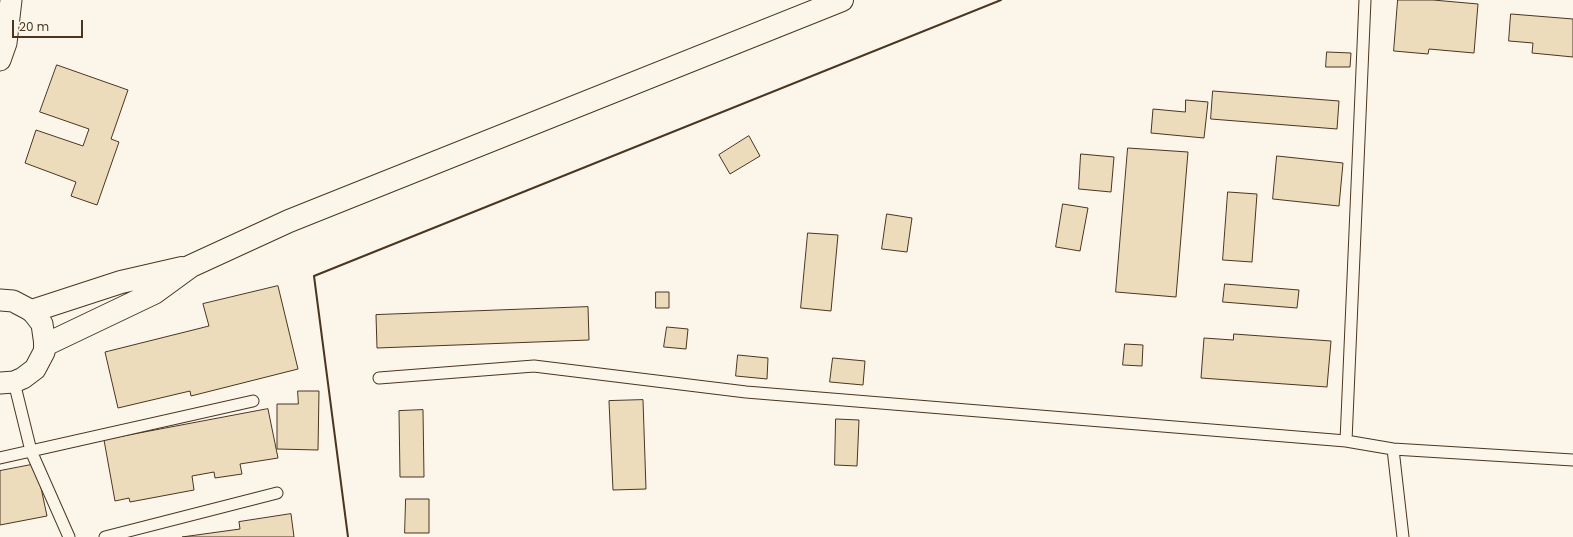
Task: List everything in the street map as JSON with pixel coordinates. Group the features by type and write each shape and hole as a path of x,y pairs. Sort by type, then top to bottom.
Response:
{"street":[{"path":"0,60 6,43 11,0"},
{"path":"45,345 154,292 191,266 289,221 842,0"},
{"path":"32,311 121,282 191,266"},
{"path":"0,300 13,301 32,311 42,324 45,345 44,352 35,369 23,378 7,383"}],"lane":[{"path":"1346,441 1365,0"},
{"path":"379,378 534,366 746,392 1346,441 1394,449 1573,460"},
{"path":"7,383 31,451 70,537"},
{"path":"0,458 253,401"},
{"path":"1394,449 1403,537"},
{"path":"105,537 277,493"}],"building":[{"path":"1398,0 1433,0 1478,4 1474,53 1429,49 1428,54 1394,51"},
{"path":"1511,14 1573,19 1573,57 1532,53 1533,43 1509,41"},
{"path":"1327,52 1351,53 1350,67 1326,67"},
{"path":"57,65 128,90 111,139 119,142 97,205 71,196 76,182 25,163 36,130 83,146 89,129 40,112"},
{"path":"1213,91 1339,101 1337,129 1211,119"},
{"path":"1186,100 1208,102 1204,138 1151,133 1153,109 1185,112"},
{"path":"749,136 760,156 730,174 719,155"},
{"path":"1128,148 1188,152 1176,297 1116,292"},
{"path":"1081,154 1114,157 1111,192 1079,189"},
{"path":"1277,156 1343,163 1339,206 1273,199"},
{"path":"1228,192 1257,194 1252,262 1223,260"},
{"path":"1063,204 1088,208 1080,251 1056,247"},
{"path":"887,214 912,218 907,252 882,249"},
{"path":"808,233 838,235 831,311 801,308"},
{"path":"1225,284 1299,290 1297,308 1223,302"},
{"path":"278,286 298,369 191,396 190,391 118,408 105,352 209,326 203,304"},
{"path":"656,292 669,292 669,308 656,308"},
{"path":"588,307 589,340 377,348 376,315"},
{"path":"667,327 688,329 686,349 664,347"},
{"path":"1234,334 1331,341 1327,387 1201,378 1204,338 1233,340"},
{"path":"1125,344 1143,345 1142,366 1123,365"},
{"path":"738,355 768,358 767,379 736,376"},
{"path":"833,358 865,361 863,385 830,382"},
{"path":"298,391 319,391 318,450 277,449 277,404 298,404"},
{"path":"643,400 646,489 613,490 609,401"},
{"path":"268,409 278,458 240,464 242,474 215,478 214,472 192,476 194,490 130,502 129,498 115,501 104,440"},
{"path":"423,410 424,477 400,477 399,411"},
{"path":"836,419 859,420 857,466 835,465"},
{"path":"36,464 47,516 0,525 0,471"},
{"path":"406,499 429,499 429,533 405,533"},
{"path":"291,514 294,537 182,537 240,529 239,522"}],"wall":[{"path":"348,537 314,276 1001,0"}]}
